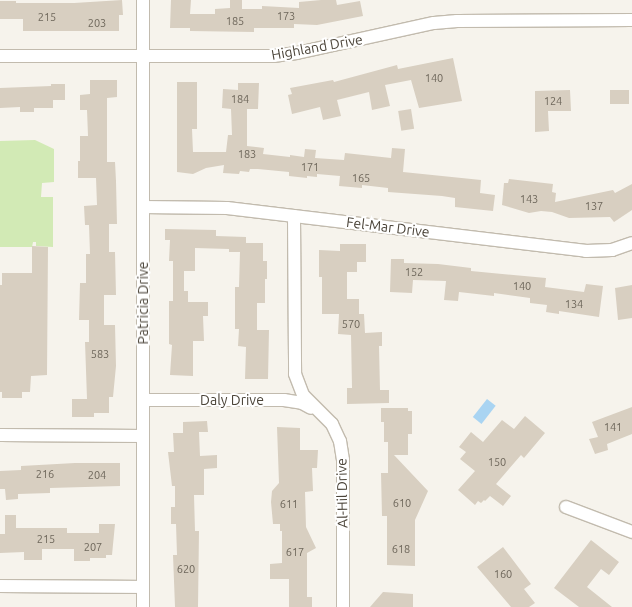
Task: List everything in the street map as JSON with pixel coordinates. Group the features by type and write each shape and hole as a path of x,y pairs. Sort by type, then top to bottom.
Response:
{"street":[{"name":"Patricia Drive","path":"142,0 143,607"},
{"name":"Highland Drive","path":"0,56 273,56 296,54 434,23 457,21 632,20"},
{"name":"Fel-Mar Drive","path":"143,207 227,208 586,251 612,250 632,243"},
{"name":"Al-Hil Drive","path":"294,216 295,374 303,395 332,424 340,441 343,460 343,607"},
{"name":"Daly Drive","path":"143,400 284,400 302,403 318,411"},
{"path":"0,435 143,436"},
{"path":"566,507 632,532"},
{"path":"0,586 143,586"}],"green space":[{"path":"35,140 54,149 54,182 42,183 41,197 53,197 53,247 36,246 36,242 33,242 32,247 0,247 0,141"}],"water":[{"path":"487,399 496,406 482,424 473,417"}],"building":[{"path":"122,0 123,15 119,15 119,31 23,31 23,19 0,19 0,1 16,1 16,3 74,3"},
{"path":"171,0 191,0 190,14 215,14 215,9 230,8 230,0 242,0 242,9 262,9 262,6 299,8 299,2 321,0 336,0 337,5 360,1 363,16 317,25 294,24 294,28 254,28 254,32 190,31 190,28 170,28"},
{"path":"453,58 462,101 419,108 411,80 385,85 390,106 372,110 369,92 337,100 341,116 323,120 320,107 292,114 288,95 292,94 290,88 333,80 334,82 397,65 398,69"},
{"path":"90,80 117,80 117,97 107,98 107,162 115,162 116,181 117,224 109,224 109,252 115,252 116,295 104,295 104,325 115,325 116,366 113,397 109,397 109,413 94,413 94,417 72,417 72,399 87,399 85,342 89,342 89,320 79,320 80,283 86,283 86,254 90,254 89,225 85,225 84,206 97,205 96,178 78,178 78,161 80,161 80,136 88,136 87,110 80,110 80,95 90,94"},
{"path":"177,82 197,82 197,129 192,129 193,152 226,152 228,135 232,135 231,109 222,108 223,89 238,90 238,83 259,83 258,109 247,109 247,146 264,148 263,154 290,157 290,155 304,157 305,149 316,150 315,158 344,160 345,153 391,158 392,148 405,149 403,172 481,180 480,193 495,195 493,211 455,207 455,198 388,192 388,188 362,185 362,188 339,186 340,176 317,174 317,177 307,176 307,178 289,176 289,172 258,169 250,169 249,172 240,171 239,174 223,173 224,165 206,168 193,174 177,172"},
{"path":"51,84 65,84 65,100 53,100 53,108 34,108 34,112 20,112 20,107 0,108 0,88 51,86"},
{"path":"570,90 571,111 548,111 549,131 535,132 535,91"},
{"path":"610,90 629,90 629,104 610,104"},
{"path":"411,109 414,129 401,131 398,111"},
{"path":"509,179 553,184 552,192 556,193 555,202 613,190 615,193 632,184 632,210 614,222 610,217 569,218 552,212 529,213 502,205 504,183 508,183"},
{"path":"165,229 216,230 216,236 246,237 246,243 263,243 263,261 267,261 267,279 265,279 265,303 257,303 257,330 269,330 268,379 245,379 246,347 238,346 239,329 235,329 235,287 239,287 240,252 229,252 229,249 195,248 195,271 184,271 184,291 188,291 188,302 208,302 208,316 203,316 204,341 193,341 193,376 170,375 172,345 169,344 169,301 173,301 173,261 169,261 170,240 165,240"},
{"path":"340,244 366,244 366,262 357,262 357,272 347,272 347,299 359,299 359,314 364,314 365,333 382,332 382,346 379,346 380,390 389,390 389,403 347,404 347,388 352,388 351,335 338,334 339,314 322,314 322,277 319,277 319,250 340,251"},
{"path":"32,246 48,247 47,375 31,376 30,392 22,392 22,398 2,398 2,392 0,392 0,285 2,285 2,273 32,273"},
{"path":"391,259 404,259 404,263 438,264 471,268 471,271 546,278 545,287 584,292 586,284 603,286 599,317 559,311 559,314 546,312 547,305 530,303 530,298 494,293 494,296 459,292 458,301 444,300 446,281 413,280 412,293 390,292"},
{"path":"632,285 632,318 618,320 615,288"},
{"path":"632,407 632,434 607,444 608,450 595,454 589,439 598,437 592,422"},
{"path":"381,408 408,408 408,411 412,411 412,434 408,434 408,455 394,455 428,491 415,520 415,566 387,565 387,516 382,516 381,473 388,473 388,442 384,442 384,422 381,422"},
{"path":"525,416 545,433 524,458 521,455 496,484 511,496 503,506 490,496 481,503 478,501 475,505 458,490 475,471 460,459 466,452 459,447 471,432 483,442 502,420 514,429"},
{"path":"207,421 208,432 199,432 200,456 217,455 217,468 204,469 204,495 194,495 195,531 199,531 198,607 175,607 173,555 177,555 176,524 171,524 171,507 175,507 175,486 172,486 168,452 174,452 173,433 183,433 183,422"},
{"path":"277,427 300,428 300,450 318,450 317,468 312,468 313,491 305,492 306,527 316,548 307,553 307,597 312,597 312,607 289,607 289,579 270,579 270,564 282,563 282,531 280,531 280,524 273,524 271,502 272,491 279,483"},
{"path":"120,463 120,486 50,488 50,493 18,494 18,499 6,500 5,489 0,489 0,471 21,470 21,466"},
{"path":"5,515 16,515 16,528 67,528 67,533 99,533 99,524 115,524 112,555 106,555 106,558 90,558 90,561 74,561 74,549 42,549 42,560 24,560 24,552 0,553 0,534 5,534"},
{"path":"591,540 619,562 609,575 601,569 587,587 612,607 579,607 554,588"},
{"path":"503,547 531,584 524,589 535,603 529,607 511,607 477,567"},
{"path":"383,592 413,594 413,607 370,607"}]}
